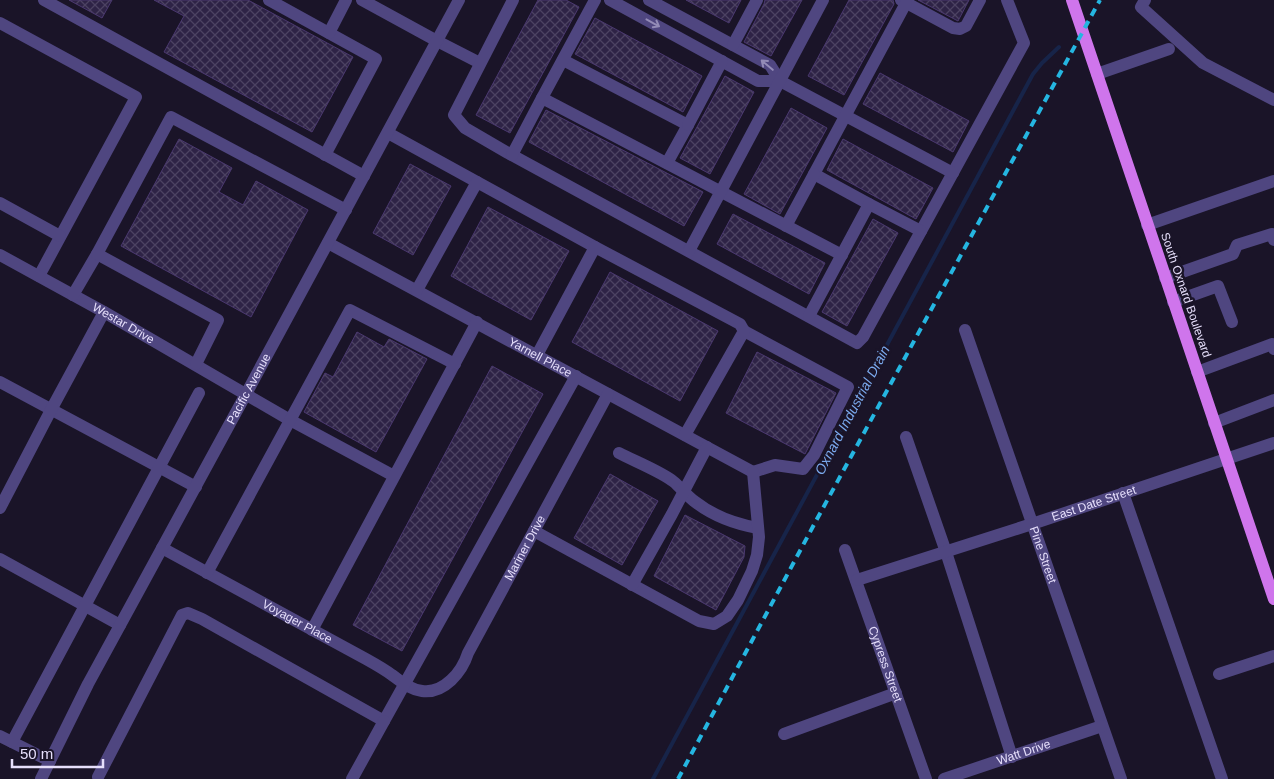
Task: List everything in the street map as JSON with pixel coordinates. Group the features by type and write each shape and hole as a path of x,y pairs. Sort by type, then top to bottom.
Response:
{"main road":[{"name":"South Oxnard Boulevard","path":"1072,0 1274,600"}],"street":[{"path":"44,0 364,176"},
{"path":"269,0 376,59 325,154"},
{"path":"329,33 346,0"},
{"path":"362,0 380,4 437,41 480,63"},
{"name":"Pacific Avenue","path":"41,779 88,684 459,0"},
{"path":"513,0 454,116 465,128 857,343 863,337 1024,43 1007,0"},
{"path":"512,155 595,0"},
{"path":"610,0 758,81 780,81 953,173"},
{"path":"649,0 770,65 780,81"},
{"path":"667,163 720,60 758,0"},
{"path":"689,251 823,0"},
{"path":"786,226 904,1 954,28 960,29 966,26 980,0"},
{"path":"1145,0 1141,7 1203,64 1274,100"},
{"path":"0,23 136,97 38,276"},
{"path":"1097,74 1169,49"},
{"path":"563,60 688,125"},
{"path":"542,98 842,255"},
{"path":"73,295 171,117 346,210"},
{"path":"388,133 740,324 744,331 848,387 814,455 803,469 775,465 753,472 759,537 758,555 738,600 727,616 714,624 699,621 534,532"},
{"path":"814,174 921,231"},
{"path":"1147,225 1274,181"},
{"path":"417,290 477,182"},
{"path":"0,203 60,236"},
{"path":"809,316 869,204"},
{"path":"1165,278 1233,254 1237,245 1272,234 1274,240"},
{"name":"Yarnell Place","path":"328,243 753,472"},
{"path":"537,355 595,247"},
{"path":"97,254 218,320 196,364"},
{"name":"Westar Drive","path":"0,255 196,364 290,420 394,476"},
{"path":"1174,302 1218,286 1232,322"},
{"path":"208,573 350,310 454,364"},
{"path":"0,508 104,312"},
{"path":"312,630 477,322"},
{"name":"Pine Street","path":"965,330 1121,779"},
{"path":"684,435 744,331"},
{"path":"1197,372 1272,344 1274,349"},
{"path":"352,779 576,376"},
{"path":"0,382 196,487"},
{"path":"50,762 6,739 85,606 199,393"},
{"name":"Mariner Drive","path":"431,690 439,689 458,673 608,394"},
{"path":"1214,423 1274,400"},
{"path":"906,437 946,552 1012,757"},
{"name":"East Date Street","path":"857,580 1274,443"},
{"path":"632,585 672,514 706,447"},
{"path":"619,453 674,482 695,503 718,516 739,524 758,528"},
{"path":"1123,493 1222,779"},
{"name":"Voyager Place","path":"162,548 374,664 410,688 423,691 431,690"},
{"name":"Cypress Street","path":"845,550 926,779"},
{"path":"0,559 120,625"},
{"path":"98,776 182,616 188,613 202,619 384,721"},
{"path":"1219,674 1274,656"},
{"path":"784,734 896,693"},
{"name":"Watt Drive","path":"944,779 1102,726"}],"building":[{"path":"69,0 112,0 102,18"},
{"path":"154,0 248,0 353,57 312,132 164,52 184,16"},
{"path":"538,0 566,0 579,7 510,133 476,115"},
{"path":"686,0 741,0 729,23"},
{"path":"765,0 802,0 771,56 744,42"},
{"path":"849,0 893,0 894,4 844,95 808,76"},
{"path":"918,0 969,0 958,21"},
{"path":"595,18 702,76 683,112 575,54"},
{"path":"880,73 969,121 953,152 863,104"},
{"path":"725,76 754,92 710,174 680,158"},
{"path":"791,108 827,128 780,214 744,194"},
{"path":"546,110 703,192 684,226 529,142"},
{"path":"179,139 232,168 219,192 243,205 256,181 308,210 251,317 121,246"},
{"path":"843,139 933,188 916,219 827,170"},
{"path":"410,164 451,186 413,255 373,233"},
{"path":"488,207 569,251 531,320 451,276"},
{"path":"733,214 825,263 809,294 717,244"},
{"path":"873,219 898,233 847,326 822,312"},
{"path":"610,272 718,331 680,401 572,342"},
{"path":"357,332 384,347 389,339 427,359 376,452 304,412 325,373 333,377"},
{"path":"757,352 836,393 805,454 726,413"},
{"path":"492,366 543,394 402,651 353,625"},
{"path":"610,474 658,501 622,565 574,538"},
{"path":"685,515 745,546 744,557 716,610 654,576"}],"waterway":[{"name":"Oxnard Industrial Drain","path":"653,779 1033,74 1059,47"}],"railway":[{"path":"678,779 817,519 1100,0"}]}
